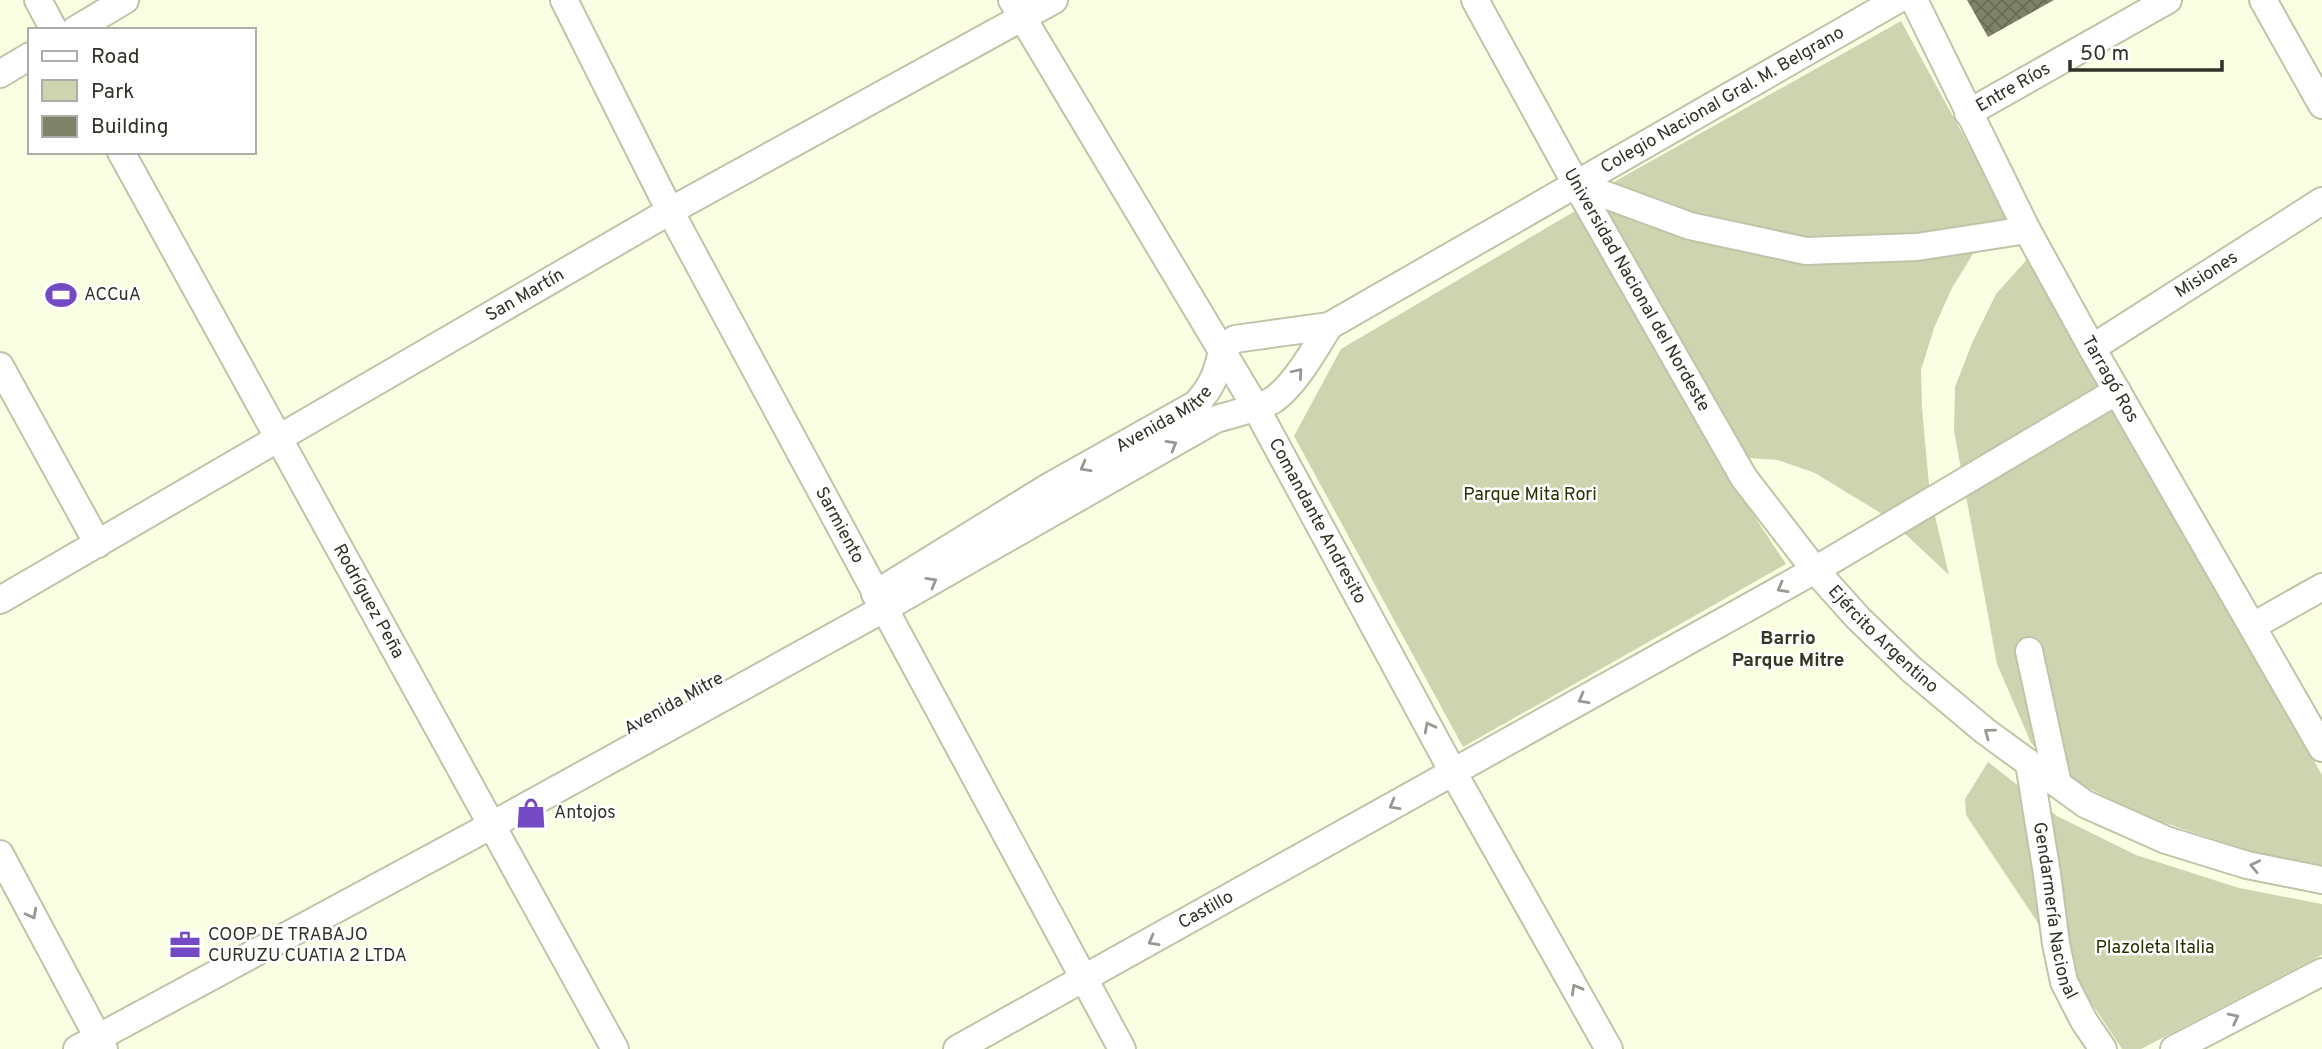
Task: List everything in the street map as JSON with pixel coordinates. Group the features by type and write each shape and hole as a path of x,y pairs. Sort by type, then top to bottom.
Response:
{"street":[{"path":"38,0 53,28"},
{"path":"78,28 125,0"},
{"name":"Sarmiento","path":"564,0 670,211 1122,1049"},
{"name":"San Martín","path":"0,600 1017,9 1054,0"},
{"name":"Universidad Nacional del Nordeste","path":"1475,0 1576,184 1744,478 1815,570"},
{"name":"Colegio Nacional Gral. M. Belgrano","path":"1222,349 1235,339 1329,326 1897,0"},
{"name":"Tarragó Ros","path":"1914,0 2027,230 2322,748"},
{"name":"Entre Ríos","path":"1968,113 2168,0"},
{"path":"2263,0 2322,105"},
{"name":"Comandante Andresito","path":"1017,9 1255,406 1454,772 1609,1049"},
{"path":"0,74 28,58"},
{"name":"Rodríguez Peña","path":"122,154 615,1049"},
{"path":"1576,184 1690,226 1805,251 1917,247 2027,230"},
{"name":"Misiones","path":"2092,348 2322,201"},
{"name":"Colegio Nacional Gral. M. Belgrano","path":"1255,406 1276,398 1309,359 1329,326"},
{"name":"Avenida Mitre","path":"881,601 1050,486 1196,404 1209,390 1218,370 1222,349"},
{"path":"0,366 98,544"},
{"path":"1815,570 2117,391"},
{"name":"Avenida Mitre","path":"93,1040 488,817 881,601 1216,419 1255,406"},
{"name":"Ejército Argentino","path":"1454,772 1815,570 1858,618 1911,669 1985,731 2085,804 2166,840 2247,865 2322,880"},
{"path":"2253,626 2322,587"},
{"path":"2029,651 2058,784"},
{"name":"Gendarmería Nacional","path":"2029,763 2064,982 2084,1021 2103,1049"},
{"name":"Castillo","path":"957,1049 1454,772"},
{"path":"0,854 93,1040"},
{"path":"2174,1049 2322,972"}],"green space":[{"path":"1901,21 2008,217 1973,254 1952,288 1934,328 1921,370 1930,495 1949,575 1887,517 1815,473 1778,460 1749,458 1596,192"},
{"name":"Parque Mita Rori","path":"1575,211 1723,469 1786,564 1463,747 1294,436 1341,349"},
{"path":"2031,255 2322,775 2322,865 2249,851 2144,816 2072,780 2031,743 1997,664 1954,431 1955,387 1972,343 1996,294"},
{"name":"Plazoleta Italia","path":"1988,762 2057,816 2136,855 2239,888 2322,904 2322,955 2141,1049 2122,1049 1966,815 1965,799"}],"building":[{"path":"1967,0 2054,0 1988,37"}],"place":[{"name":"ACCuA","path":"61,295"},
{"name":"Antojos","path":"531,813"},
{"name":"COOP DE TRABAJO CURUZU CUATIA 2 LTDA","path":"185,945"}],"district":[{"name":"Barrio Parque Mitre","path":"1788,650"}]}
